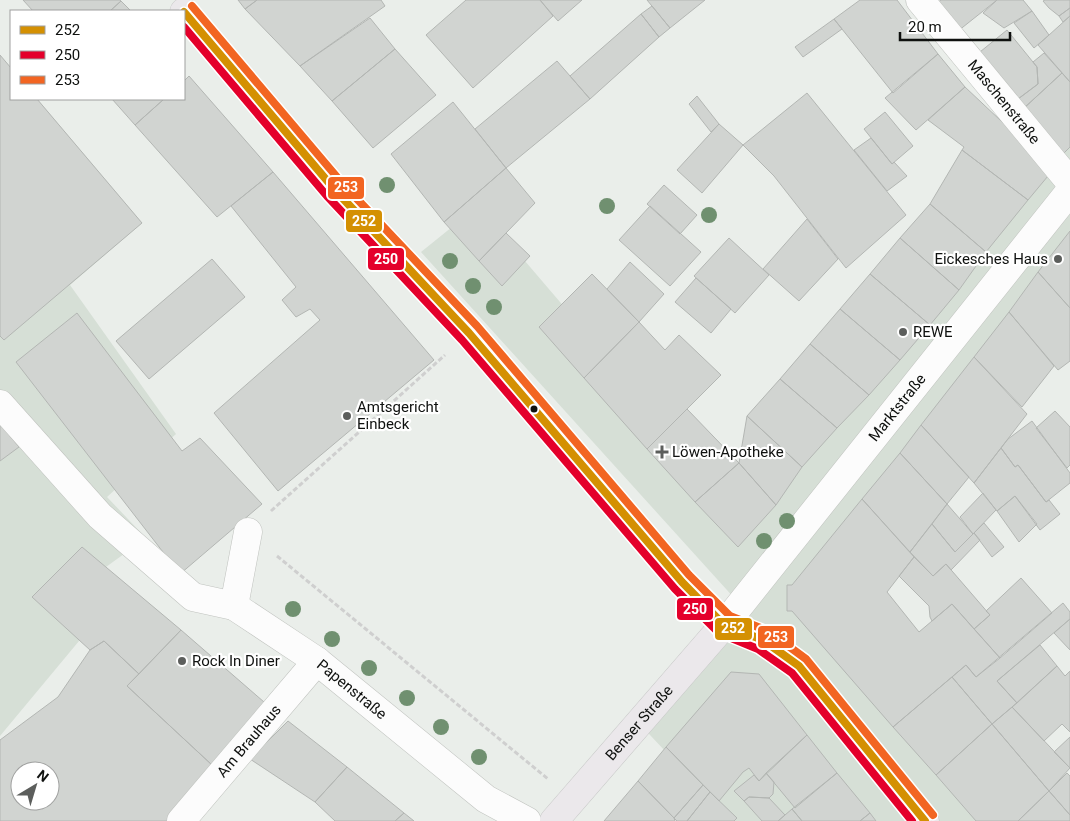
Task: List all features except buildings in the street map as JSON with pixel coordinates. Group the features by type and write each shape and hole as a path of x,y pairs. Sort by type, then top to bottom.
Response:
{"main road":[{"path":"174,0 183,10"},
{"path":"185,12 335,190 470,333 647,542 724,625 762,640 799,666 925,821"},
{"name":"Benser Straße","path":"554,821 724,625"}],"street":[{"name":"Maschenstraße","path":"920,0 963,55 1070,182"},
{"name":"Marktstraße","path":"724,625 1070,191"},
{"path":"0,404 100,516 193,597 234,606 248,532"},
{"name":"Papenstraße","path":"234,606 317,661 486,799 527,821"},
{"name":"Am Brauhaus","path":"181,821 317,661"}],"path":[{"path":"470,333 248,532 574,800"}],"shaded area":[{"path":"0,55 10,67 10,100 38,100 142,223 70,285 176,434 107,497 146,538 106,567 84,635 0,736"},
{"path":"1070,96 1070,281 830,598 1024,821 731,821 634,718 736,600 421,252 478,206 724,494"}],"transit line":[{"name":"253","path":"192,6 342,183 477,326 689,575 730,616 768,631 806,659 933,815"},
{"name":"252","path":"185,13 335,190 469,333 682,582 724,625 763,640 799,666 925,821"},
{"name":"250","path":"185,28 327,196 462,340 675,589 719,633 758,649 792,673 912,821"}],"place":[{"name":"Eickesches Haus","path":"1058,259"},
{"name":"REWE","path":"903,332"},
{"name":"Amtsgericht Einbeck","path":"347,416"},
{"name":"Löwen-Apotheke","path":"662,452"},
{"name":"Rock In Diner","path":"182,661"}]}
